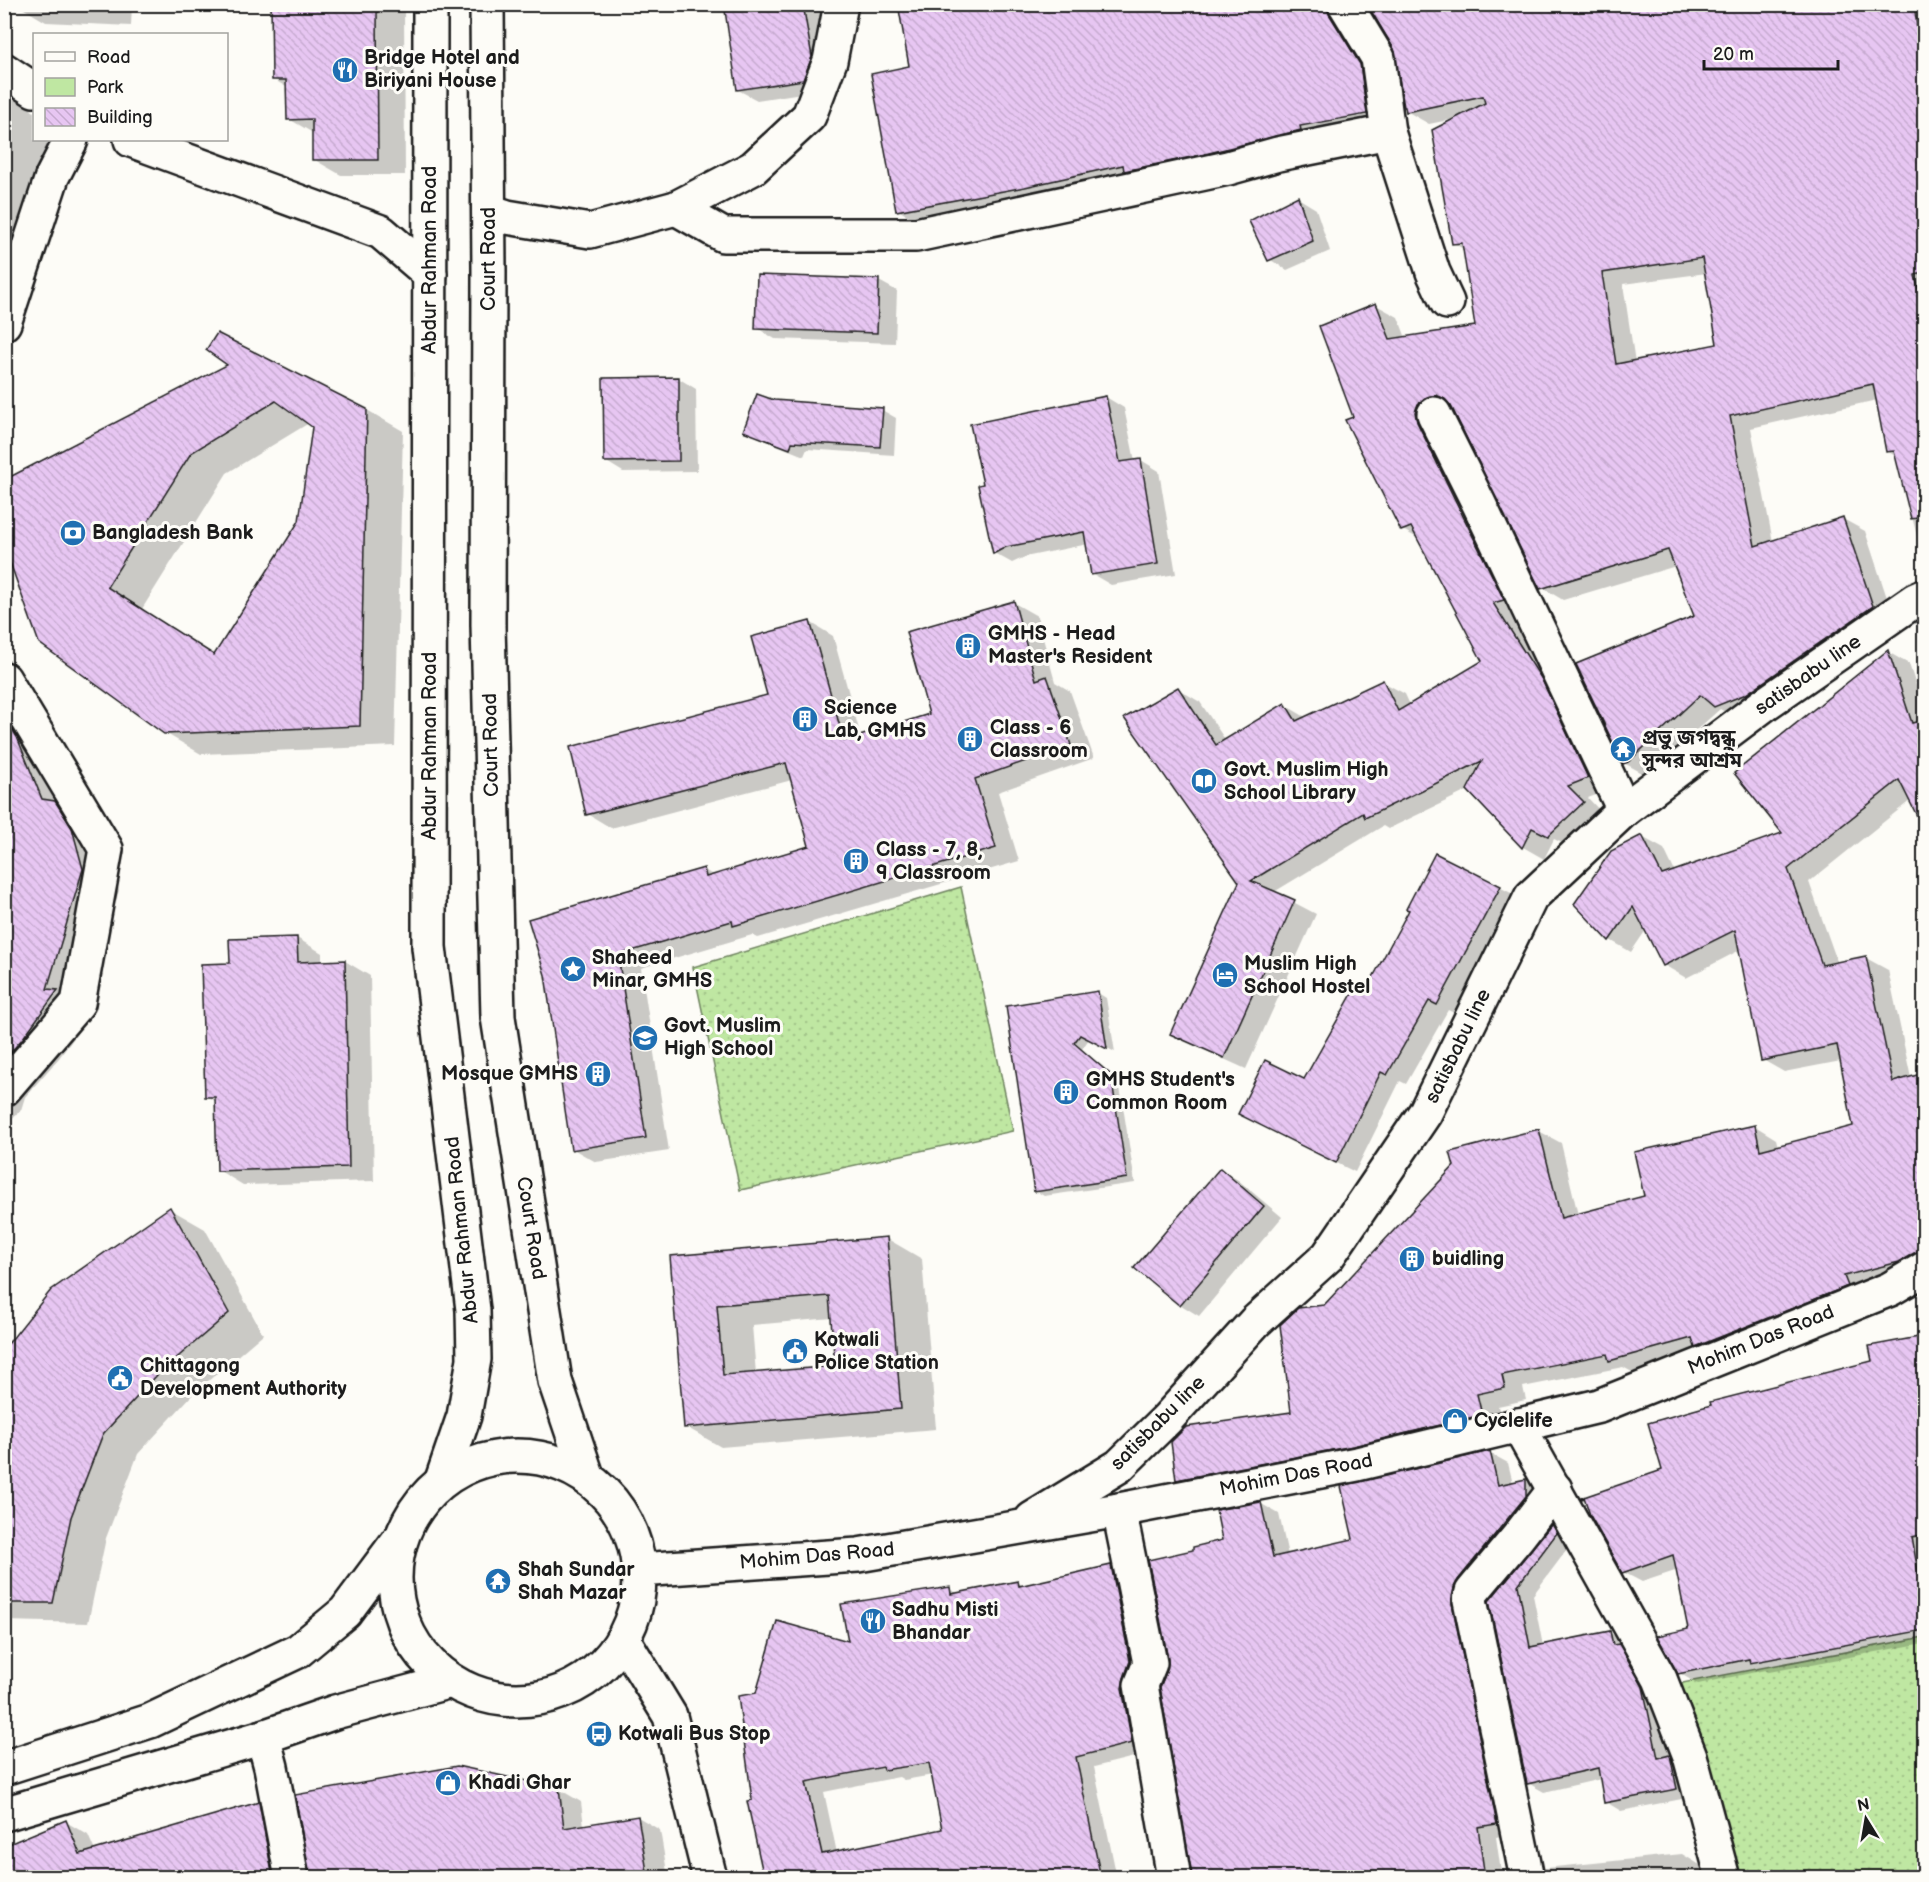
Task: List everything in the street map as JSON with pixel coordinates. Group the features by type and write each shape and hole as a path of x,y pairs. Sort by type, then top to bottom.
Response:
{"street":[{"name":"Abdur Rahman Road","path":"430,4 429,946 473,1320 474,1359 464,1416 442,1480"},
{"name":"Court Road","path":"487,4 488,625 498,1017 555,1381 587,1476"},
{"path":"489,212 590,231 676,208 753,168 809,116 830,61 841,4"},
{"path":"1345,4 1378,58 1388,132 1433,272 1447,302"},
{"path":"4,70 33,89"},
{"path":"676,208 723,235 916,235 1228,168 1278,154 1388,132"},
{"path":"4,323 52,177 70,141"},
{"path":"134,141 381,232 430,274"},
{"path":"1434,414 1624,810"},
{"name":"satisbabu line","path":"1018,1528 1119,1466 1167,1419 1254,1322 1328,1256 1425,1113 1531,897 1624,810 1765,704 1924,596"},
{"path":"4,679 106,849 78,1003 4,1089"},
{"name":"Mohim Das Road","path":"639,1570 858,1555 1119,1510 1358,1464 1599,1406 1890,1288 1924,1269"},
{"path":"1518,1425 1660,1679 1690,1756 1723,1878"},
{"path":"4,1768 150,1721 298,1651 345,1612 401,1537 417,1506 442,1480 488,1458 539,1457 587,1476 614,1502 632,1534 639,1570 636,1605 623,1639 598,1668 565,1690 526,1699 487,1696 451,1681 426,1660 407,1633 396,1602 394,1569 401,1537"},
{"path":"1527,1878 1470,1600 1472,1592 1555,1489"},
{"path":"1119,1510 1150,1663 1141,1685 1174,1878"},
{"path":"623,1639 670,1716 710,1878"},
{"path":"4,1814 263,1737 335,1712 451,1681"},
{"path":"263,1737 292,1878"}],"green space":[{"path":"961,887 1013,1131 740,1190 693,967"},
{"path":"1924,1637 1924,1877 1737,1877 1677,1684"}],"building":[{"path":"271,4 377,4 378,160 312,160 312,119 287,120 286,80 272,80"},
{"path":"724,4 803,4 812,57 803,80 737,90"},
{"path":"898,4 1326,4 1329,14 1360,64 1367,114 1300,126 1301,130 1124,171 1123,165 1025,187 896,211 871,74 909,66"},
{"path":"1367,4 1914,4 1924,77 1924,273 1915,275 1924,315 1924,517 1911,519 1894,451 1886,452 1873,384 1730,416 1755,546 1843,517 1873,606 1746,694 1714,707 1700,695 1628,762 1623,764 1576,664 1694,616 1668,550 1540,589 1451,406 1445,399 1436,395 1425,398 1418,404 1415,412 1417,422 1504,600 1493,603 1541,678 1588,778 1568,786 1584,802 1548,836 1532,828 1522,848 1467,790 1482,761 1365,818 1363,813 1251,881 1295,900 1224,1058 1170,1034 1239,882 1124,718 1178,687 1216,745 1285,703 1296,721 1383,680 1398,711 1482,661 1411,527 1401,531 1345,420 1353,417 1319,326 1376,303 1390,339 1475,326 1462,243 1452,244 1432,130 1485,103 1483,96 1406,112 1394,49","holes":["1702,258 1717,344 1616,364 1602,273"]},
{"path":"1298,196 1313,241 1268,261 1249,221"},
{"path":"757,275 879,279 877,333 755,329"},
{"name":"Bangladesh Bank","path":"217,333 367,409 360,726 164,734 39,643 4,546 4,480 227,365 206,350","holes":["276,401 312,427 299,521 214,655 107,587 191,453"]},
{"path":"679,377 679,461 604,462 603,378"},
{"path":"757,394 774,400 883,408 880,447 792,442 790,449 743,431"},
{"path":"1106,396 1120,462 1141,459 1158,564 1091,575 1084,532 1006,547 993,554 978,485 983,484 970,424"},
{"path":"1014,601 1036,680 1047,676 1071,745 975,779 996,848 733,926 732,921 618,955 646,1138 571,1150 545,975 528,919 704,868 706,877 809,846 786,763 586,815 570,747 767,695 751,637 810,621 844,741 929,714 906,632"},
{"path":"1888,650 1912,723 1924,720 1924,830 1899,780 1788,869 1822,965 1866,956 1893,1082 1924,1073 1924,1250 1899,1262 1844,1276 1848,1286 1695,1347 1692,1338 1609,1361 1607,1354 1502,1375 1505,1388 1477,1394 1482,1415 1353,1446 1176,1480 1171,1442 1186,1427 1291,1412 1280,1325 1298,1308 1324,1305 1454,1166 1450,1152 1539,1129 1561,1218 1644,1196 1634,1152 1755,1125 1760,1150 1853,1126 1837,1045 1761,1061 1735,930 1663,966 1633,907 1609,941 1574,904 1611,851 1642,835 1662,875 1782,833 1734,773"},
{"path":"4,716 17,737 42,799 55,801 72,828 83,869 47,989 58,990 4,1060"},
{"path":"1435,853 1501,886 1437,1005 1429,1001 1387,1075 1381,1072 1336,1163 1238,1114 1265,1060 1304,1079 1356,987 1365,992 1409,910 1406,909"},
{"path":"297,937 298,962 345,960 349,1167 217,1171 215,1097 205,1097 201,964 230,963 229,939"},
{"name":"GMHS Student's Common Room","path":"1098,991 1107,1049 1080,1035 1074,1043 1111,1075 1127,1178 1034,1192 1006,1006"},
{"path":"1220,1168 1264,1206 1180,1306 1134,1268"},
{"path":"170,1207 229,1313 158,1374 103,1434 71,1517 53,1603 4,1603 4,1349 51,1290"},
{"path":"887,1237 901,1409 684,1428 670,1256","holes":["829,1296 835,1366 723,1375 717,1305"]},
{"path":"1924,1336 1924,1534 1912,1537 1924,1608 1924,1630 1750,1663 1749,1659 1678,1674 1657,1636 1688,1629 1673,1555 1622,1573 1590,1515 1584,1497 1582,1500 1581,1498 1662,1470 1648,1423 1711,1405 1710,1402 1872,1361 1869,1346"},
{"path":"1490,1451 1498,1485 1526,1479 1526,1496 1458,1580 1454,1587 1452,1603 1497,1824 1478,1827 1485,1878 1192,1878 1160,1687 1167,1670 1168,1659 1148,1560 1193,1550 1193,1547 1222,1540 1216,1510 1261,1502 1273,1557 1353,1539 1341,1486"},
{"path":"1552,1524 1557,1533 1518,1585 1530,1647 1610,1631 1613,1645 1619,1644 1643,1687 1658,1758 1670,1755 1677,1789 1604,1803 1598,1768 1527,1784 1489,1601"},
{"path":"1111,1565 1130,1661 1122,1688 1132,1743 1076,1757 1101,1878 764,1878 747,1801 752,1800 738,1696 756,1693 777,1621 848,1641 841,1604 950,1587 951,1594 1018,1581 1019,1586","holes":["929,1763 942,1829 822,1854 806,1782 883,1767 884,1770"]},
{"path":"457,1766 559,1788 564,1828 638,1816 648,1878 310,1878 295,1795"},
{"path":"259,1802 273,1878 4,1878 4,1846 66,1820 80,1854"}],"place":[{"name":"Bridge Hotel and Biriyani House","path":"345,70"},
{"name":"Bangladesh Bank","path":"73,533"},
{"name":"GMHS - Head Master's Resident","path":"968,646"},
{"name":"Science Lab, GMHS","path":"805,719"},
{"name":"Class - 6 Classroom","path":"970,739"},
{"name":"প্রভু জগদ্বন্ধু সুন্দর আশ্রম","path":"1623,749"},
{"name":"Govt. Muslim High School Library","path":"1204,781"},
{"name":"Class - 7, 8, 9 Classroom","path":"856,861"},
{"name":"Shaheed Minar, GMHS","path":"573,969"},
{"name":"Muslim High School Hostel","path":"1225,975"},
{"name":"Govt. Muslim High School","path":"645,1038"},
{"name":"Mosque GMHS","path":"598,1074"},
{"name":"GMHS Student's Common Room","path":"1066,1092"},
{"name":"buidling","path":"1412,1259"},
{"name":"Kotwali Police Station","path":"795,1351"},
{"name":"Chittagong Development Authority","path":"120,1378"},
{"name":"Cyclelife","path":"1455,1421"},
{"name":"Shah Sundar Shah Mazar","path":"498,1581"},
{"name":"Sadhu Misti Bhandar","path":"873,1621"},
{"name":"Kotwali Bus Stop","path":"599,1734"},
{"name":"Khadi Ghar","path":"448,1783"}]}
